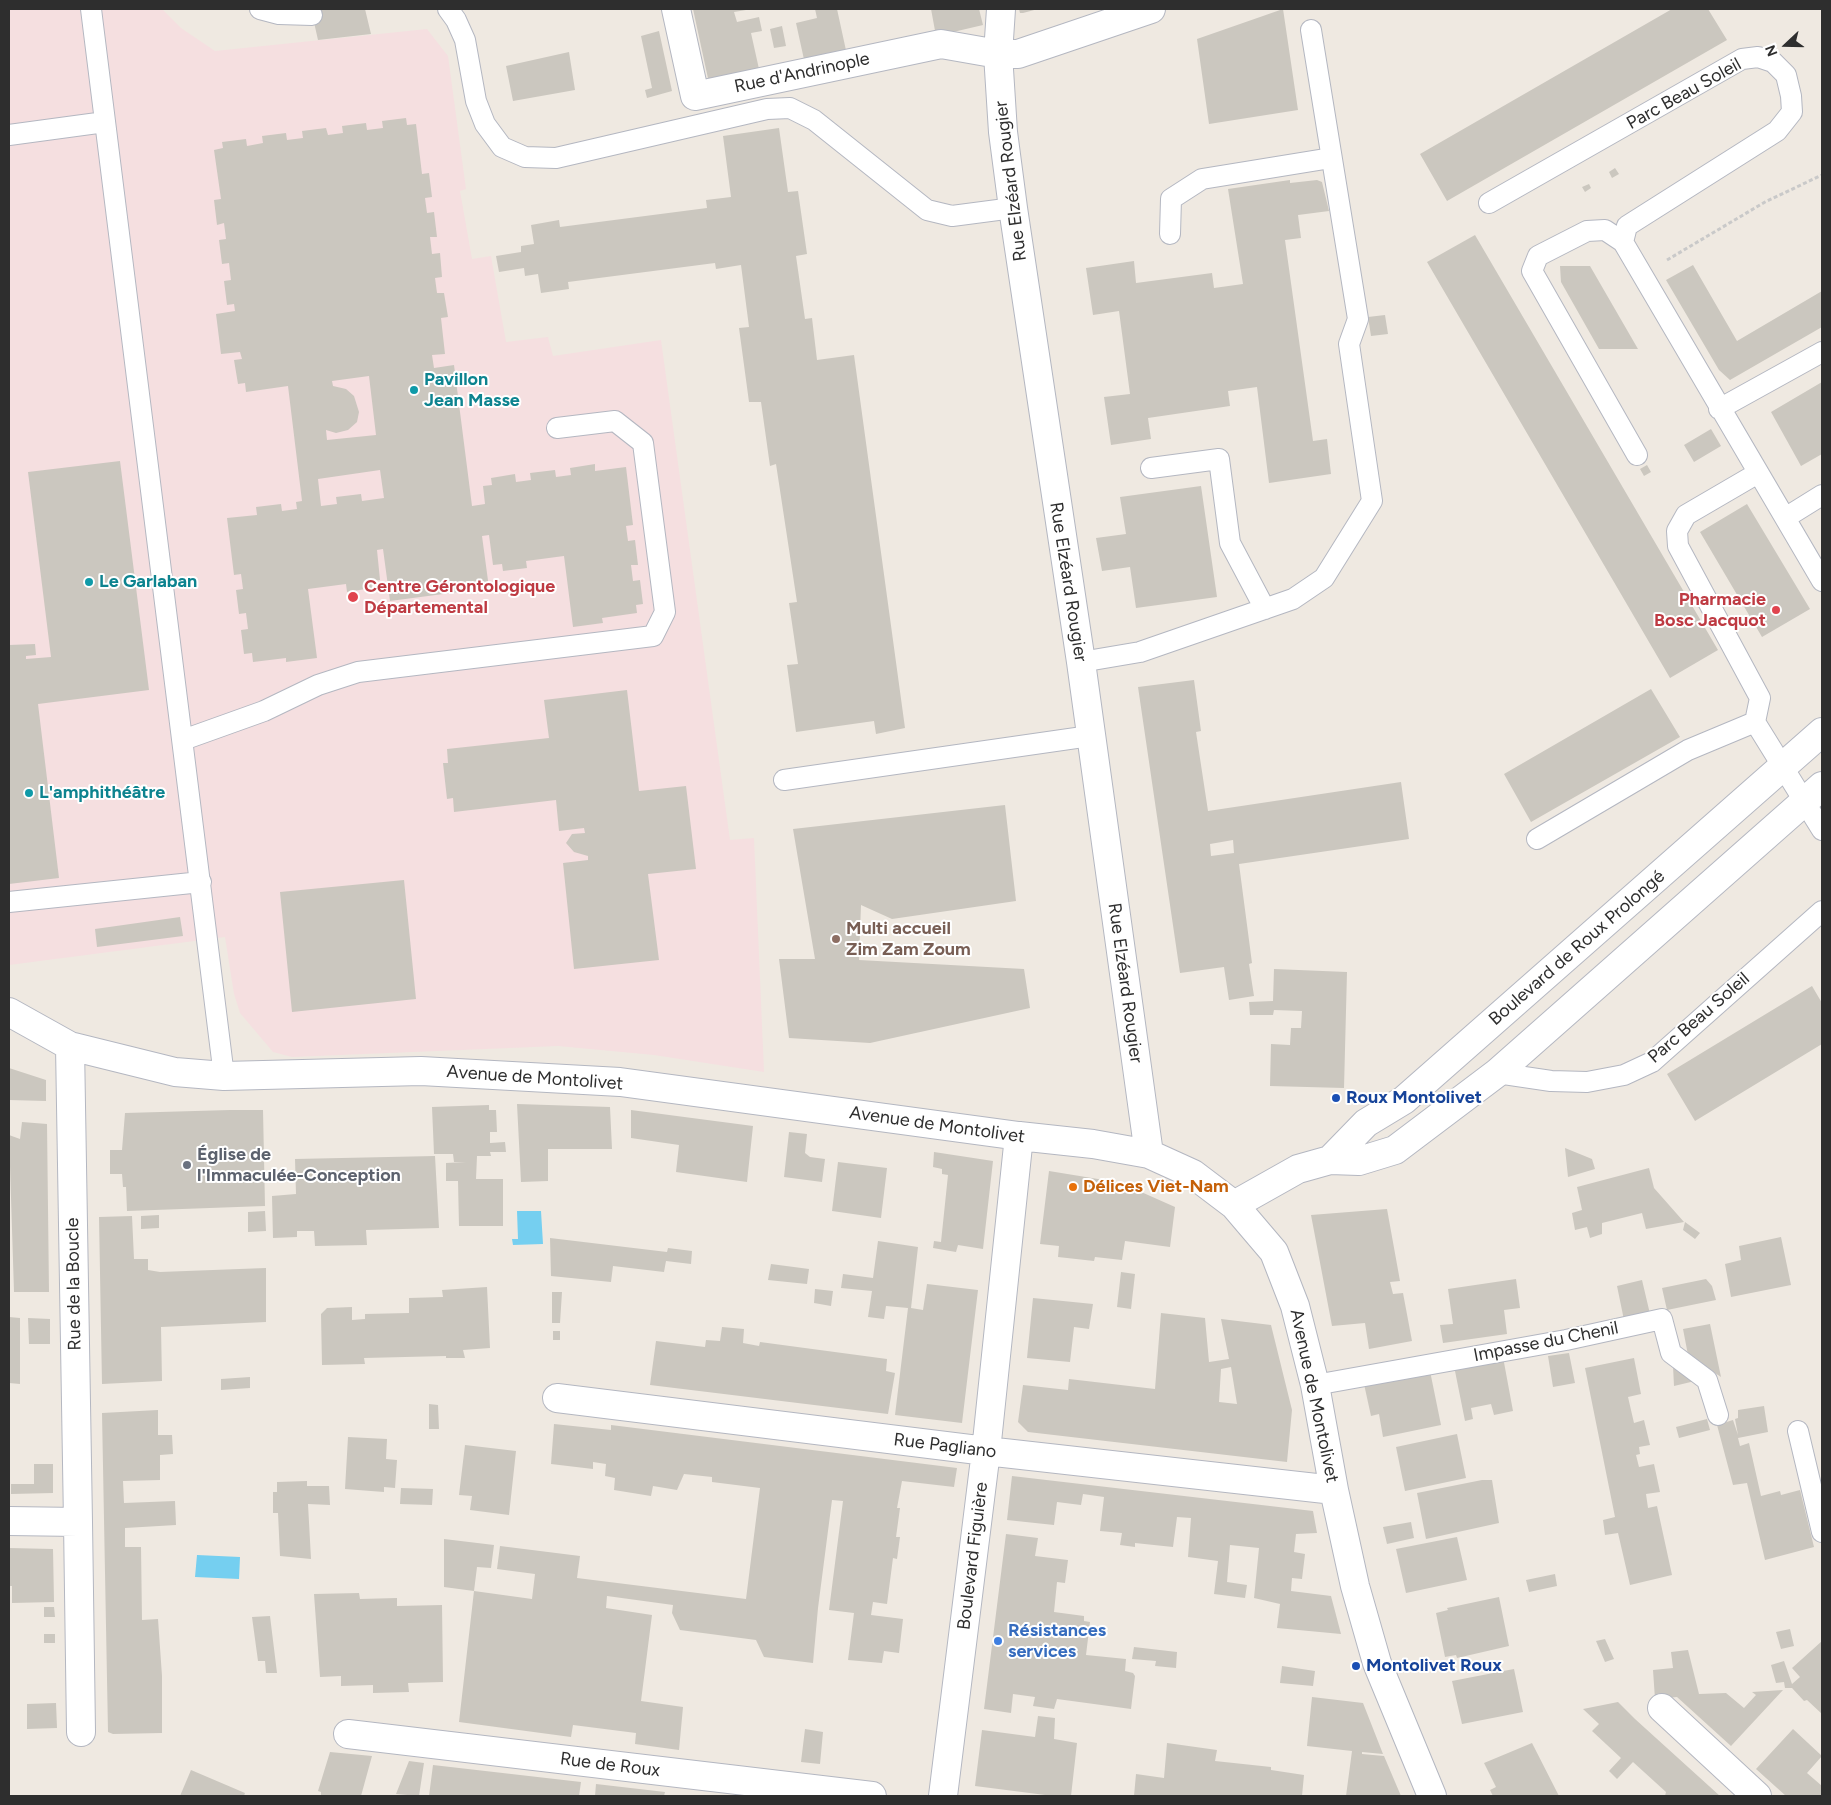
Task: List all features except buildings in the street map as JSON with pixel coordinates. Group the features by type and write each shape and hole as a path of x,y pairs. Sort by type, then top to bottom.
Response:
{"street":[{"name":"Rue d'Andrinople","path":"676,9 695,96 941,44 998,54"},
{"name":"Rue Elzéard Rougier","path":"1001,9 998,54 1003,132 1012,208 1081,662 1149,1154"},
{"path":"998,54 1018,54 1032,51 1151,9"},
{"name":"Boulevard de Roux Prolongé","path":"1330,1160 1366,1123 1404,1100 1822,732"},
{"name":"Boulevard de Roux Prolongé","path":"1234,1205 1292,1172 1330,1160 1359,1162 1395,1150 1497,1073 1814,794"},
{"name":"Avenue de Montolivet","path":"9,1012 70,1046 175,1072 224,1076 421,1070 620,1082 1019,1136 1093,1144 1149,1154 1193,1174 1234,1205 1274,1252 1296,1306 1315,1385 1334,1490 1355,1586 1377,1663 1432,1796"},
{"name":"Rue de la Boucle","path":"70,1046 81,1732"},
{"name":"Boulevard Figuière","path":"943,1796 986,1451 1019,1136"},
{"name":"Rue Pagliano","path":"557,1398 986,1451 1334,1490"},
{"path":"9,1521 78,1522"},
{"path":"1662,1708 1757,1796"},
{"name":"Rue de Roux","path":"348,1734 872,1796"}],"lane":[{"path":"91,9 224,1076"},
{"path":"260,9 279,14 312,15"},
{"path":"448,9 456,20 465,40 476,100 485,124 502,148 525,157 556,158 767,109 790,108 814,120 927,210 952,216 1012,208"},
{"path":"1081,662 1140,652 1293,599 1324,578 1372,501 1349,344 1358,320 1311,30"},
{"name":"Parc Beau Soleil","path":"1489,203 1742,59 1758,58 1772,62 1786,75 1792,104 1792,112 1777,131 1627,226 1623,242"},
{"path":"9,135 104,122"},
{"path":"1170,234 1171,199 1202,179 1331,158"},
{"path":"1637,455 1532,270 1538,256 1587,230 1605,230 1623,242 1719,409 1822,581"},
{"path":"1719,409 1822,352"},
{"path":"183,740 264,711 318,685 358,672 653,636 665,612 643,443 615,421 557,428"},
{"path":"1151,468 1219,459 1230,543 1265,609"},
{"path":"1758,473 1686,515 1678,531 1678,546 1760,698 1755,722 1784,766 1814,794 1822,830"},
{"path":"1785,518 1822,495"},
{"path":"1537,839 1688,750 1755,722"},
{"path":"784,780 1090,736"},
{"path":"9,902 201,882"},
{"name":"Parc Beau Soleil","path":"1497,1073 1551,1080 1587,1082 1624,1076 1652,1062 1822,911"},
{"name":"Impasse du Chenil","path":"1315,1385 1566,1340 1662,1319 1671,1353 1707,1380 1718,1415"},
{"path":"1798,1431 1822,1532"}],"path":[{"path":"1641,274 1765,202 1822,175"}],"shaded area":[{"name":"Centre Gérontologique Départemental","path":"9,9 162,9 181,28 215,51 427,29 448,56 466,189 460,191 472,259 491,256 506,342 548,337 553,356 661,340 730,840 754,838 764,1072 654,1055 558,1046 292,1057 273,1052 240,1013 234,994 225,937 9,965"}],"water":[{"path":"517,1211 541,1211 543,1244 513,1245 512,1239 518,1239"},
{"path":"197,1555 240,1557 239,1579 195,1577"}],"place":[{"name":"Pavillon Jean Masse","path":"414,390"},
{"name":"Le Garlaban","path":"89,582"},
{"name":"Centre Gérontologique Départemental","path":"353,597"},
{"name":"Pharmacie Bosc Jacquot","path":"1776,610"},
{"name":"L'amphithéâtre","path":"29,793"},
{"name":"Multi accueil Zim Zam Zoum","path":"836,939"},
{"name":"Roux Montolivet","path":"1336,1098"},
{"name":"Église de l'Immaculée-Conception","path":"187,1165"},
{"name":"Délices Viet-Nam","path":"1073,1187"},
{"name":"Résistances services","path":"998,1641"},
{"name":"Montolivet Roux","path":"1356,1666"}]}
